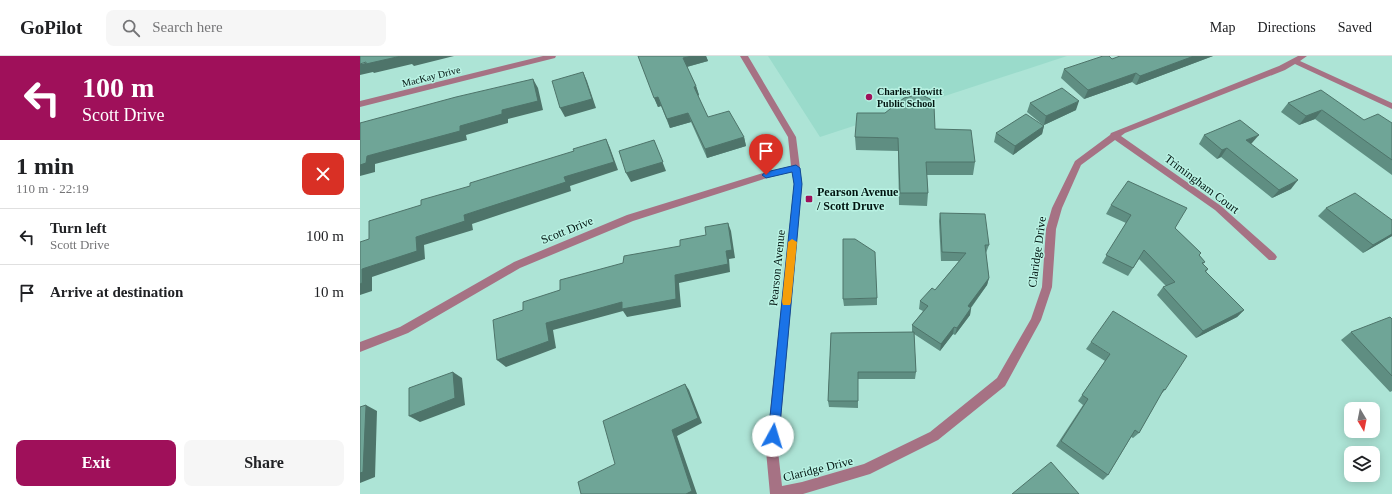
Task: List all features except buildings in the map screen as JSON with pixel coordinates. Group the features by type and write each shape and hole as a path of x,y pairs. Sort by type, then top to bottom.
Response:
{"street":[{"name":"MacKay Drive","path":"360,104 552,56"},
{"name":"Pearson Avenue","path":"744,56 792,138 798,184 772,451 776,493"},
{"name":"Claridge Drive","path":"776,493 802,488 866,470 934,436 1001,382 1036,320 1047,287 1051,229 1057,208 1078,163 1114,135 1122,131 1282,68 1303,56"},
{"path":"1295,61 1355,87 1392,106"},
{"name":"Trimingham Court","path":"1114,135 1218,208 1272,257"},
{"name":"Scott Drive","path":"360,347 404,330 517,265 630,218 766,175 796,168"}],"shaded area":[{"name":"Charles Howitt Public School","path":"768,56 1067,56 820,137"}],"slow traffic":[{"path":"787,302 792,242"}],"place":[{"name":"Charles Howitt Public School","path":"869,97"},
{"name":"Pearson Avenue / Scott Druve","path":"809,199"}],"route":[{"path":"766,175 796,168 798,184 773,436"}]}
